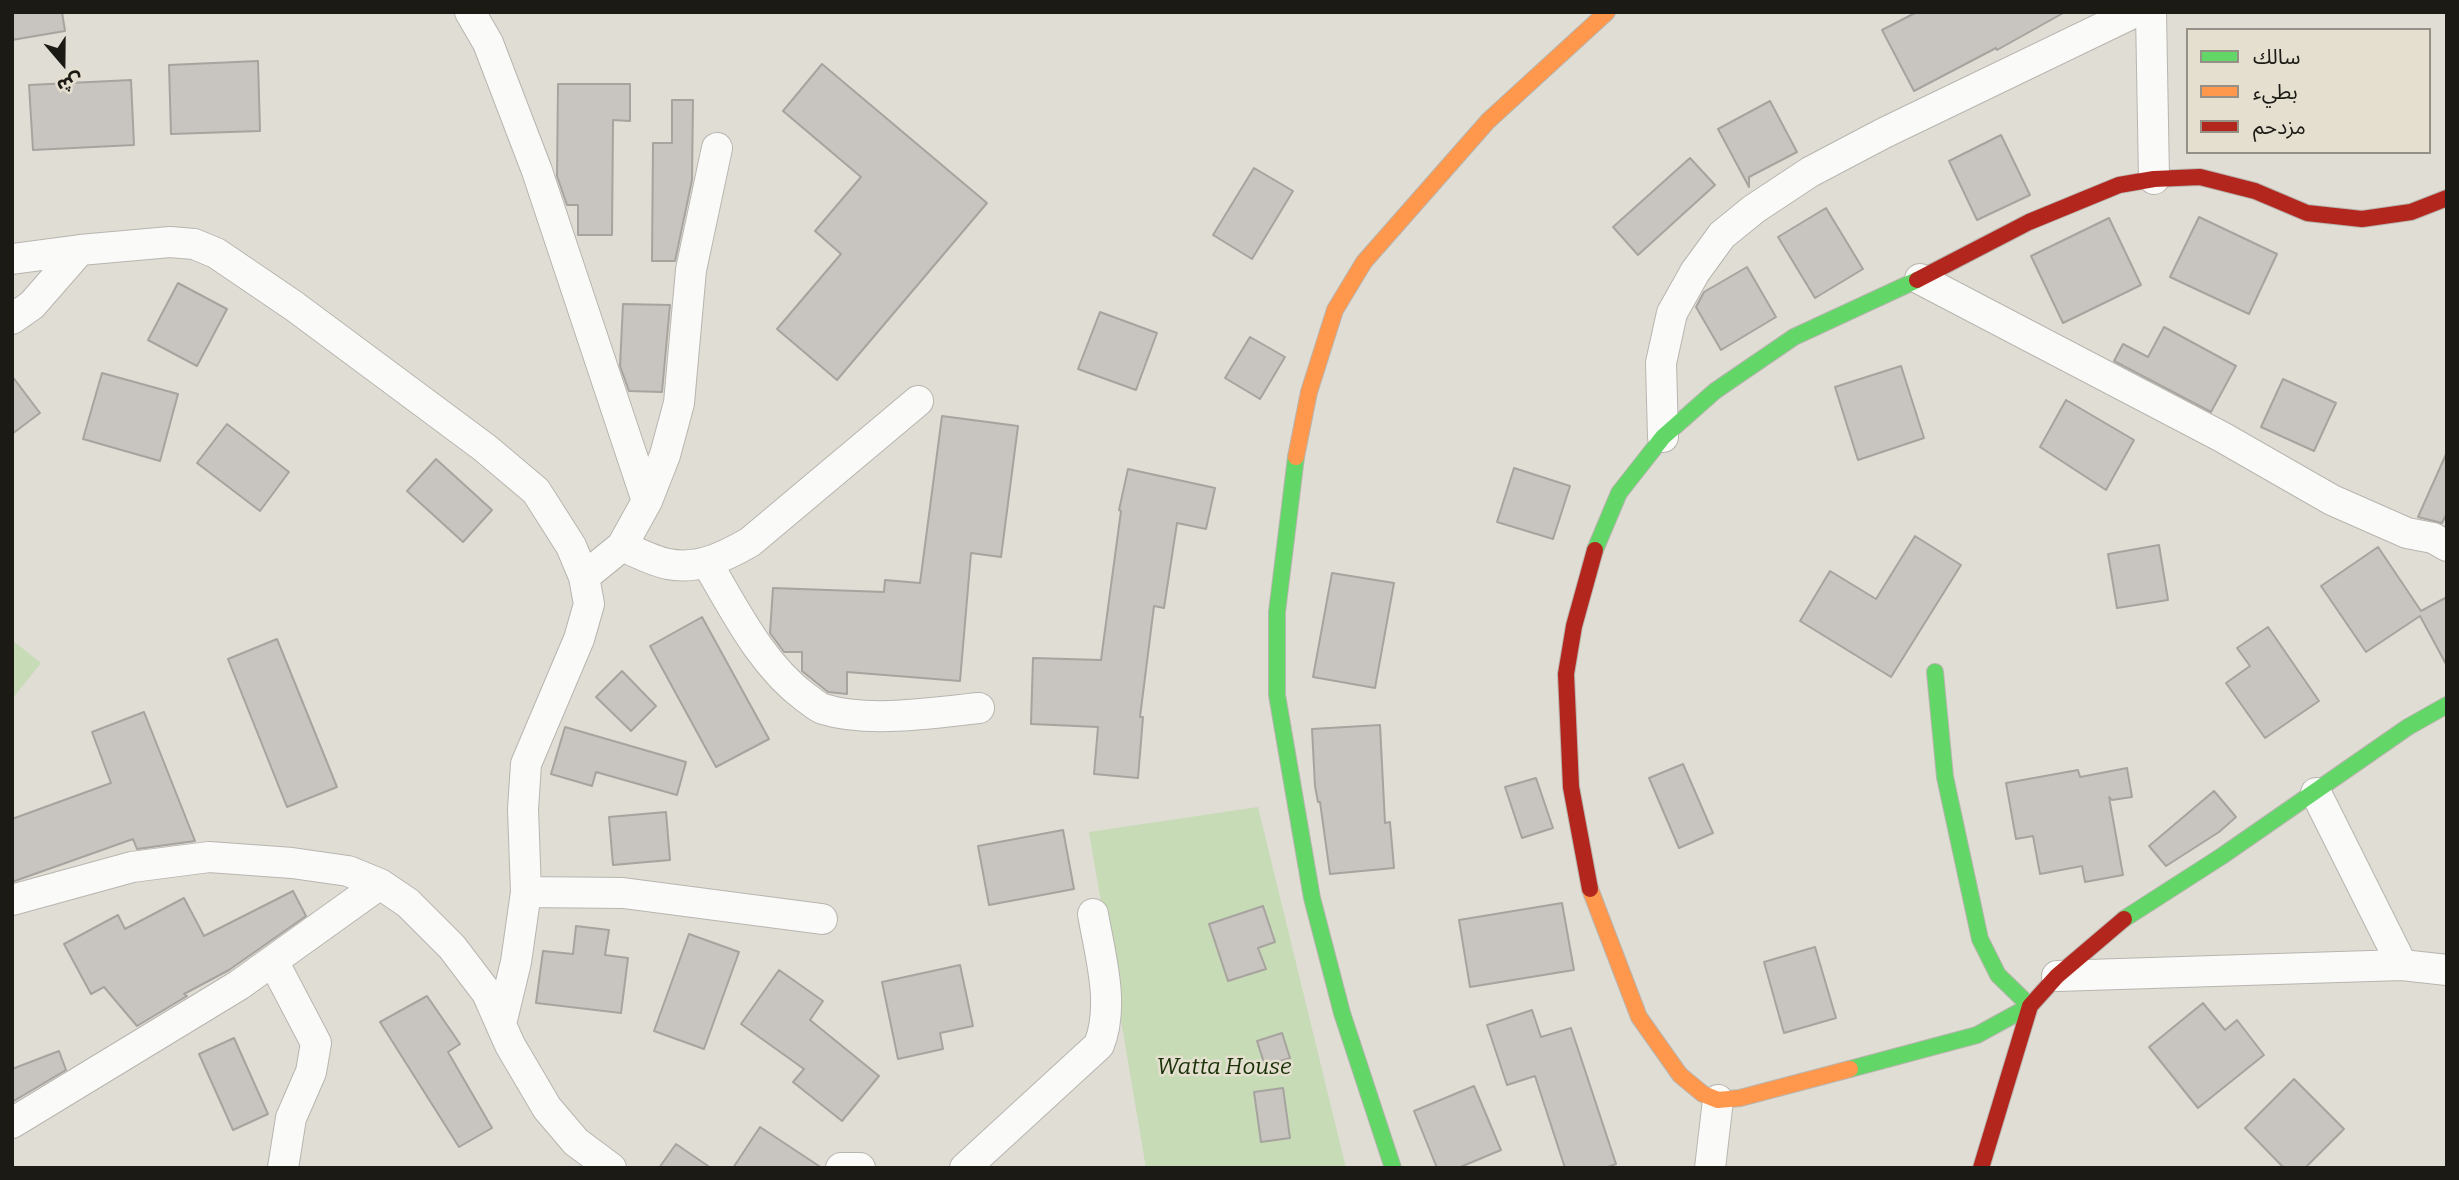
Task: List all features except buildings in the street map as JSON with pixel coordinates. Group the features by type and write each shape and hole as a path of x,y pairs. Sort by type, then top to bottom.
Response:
{"street":[{"path":"470,12 488,43 537,171 648,501"},
{"path":"1393,1168 1342,1013 1312,898 1278,695 1277,612 1296,458 1308,393 1335,310 1364,262 1488,121 1607,12"},
{"path":"1663,437 1661,363 1672,313 1695,272 1722,234 1810,172 1884,133 2135,12"},
{"path":"2151,12 2154,179"},
{"path":"584,577 622,546 648,501 665,455 679,403 691,270 717,148"},
{"path":"2447,198 2411,212 2362,219 2307,213 2255,191 2200,177 2154,179 2119,185 2029,222 1920,279 1794,337 1715,391 1663,437 1619,492 1591,558 1574,626 1566,674 1569,765 1579,840 1592,899 1639,1017 1679,1074 1703,1094 1718,1100 1740,1098 1977,1035 2030,1006 2057,976 2120,922 2316,793 2408,727 2447,705"},
{"path":"12,260 80,250 170,242 194,244 216,253 294,306 485,448 536,491 571,546 584,577 589,604 579,639 526,764 523,808 526,892 516,962 501,1024"},
{"path":"12,319 32,305 80,250"},
{"path":"1920,279 2222,438 2332,500 2407,533 2433,538 2447,546"},
{"path":"622,546 667,564 689,566 726,556 750,542 918,401"},
{"path":"707,563 768,660 794,688 821,709 864,715 907,715 979,709"},
{"path":"1935,672 1945,777 1980,939 1998,975 2030,1006"},
{"path":"2316,793 2402,965"},
{"path":"12,900 132,867 209,857 292,863 348,871 380,884 408,903 452,947 487,993 510,1045 547,1108 576,1143 611,1168"},
{"path":"12,1123 227,992 380,884"},
{"path":"526,892 622,893 822,919"},
{"path":"965,1168 1099,1045 1106,1028 1106,1008 1103,970 1093,914"},
{"path":"273,961 316,1043 311,1072 291,1118 284,1168"},
{"path":"2057,976 2402,965 2447,970"},
{"path":"1981,1168 2030,1006"},
{"path":"1710,1168 1718,1100"},
{"path":"841,1168 860,1168"}],"green space":[{"path":"12,640 41,663 12,699"},
{"name":"Watta House","path":"1258,807 1346,1168 1146,1168 1089,832"}],"traffic: fast":[{"path":"1595,550 1619,493 1663,437 1715,391 1794,337 1917,280"},
{"path":"1296,457 1277,612 1277,695 1312,898 1342,1013 1393,1168"},
{"path":"1850,1069 1977,1035 2030,1006 1998,975 1980,939 1945,777 1935,672"},
{"path":"2124,919 2222,856 2408,727 2447,705"}],"traffic: slow":[{"path":"1296,457 1309,392 1335,310 1364,262 1488,121 1607,12"},
{"path":"1590,889 1639,1017 1680,1075 1703,1094 1718,1100 1740,1098 1850,1069"}],"traffic: jam":[{"path":"1917,280 2029,222 2119,185 2154,179 2200,177 2255,191 2307,213 2362,219 2411,212 2447,198"},
{"path":"1590,889 1571,787 1566,674 1574,626 1595,550"},
{"path":"1981,1168 2030,1006 2057,976 2124,919"}]}
